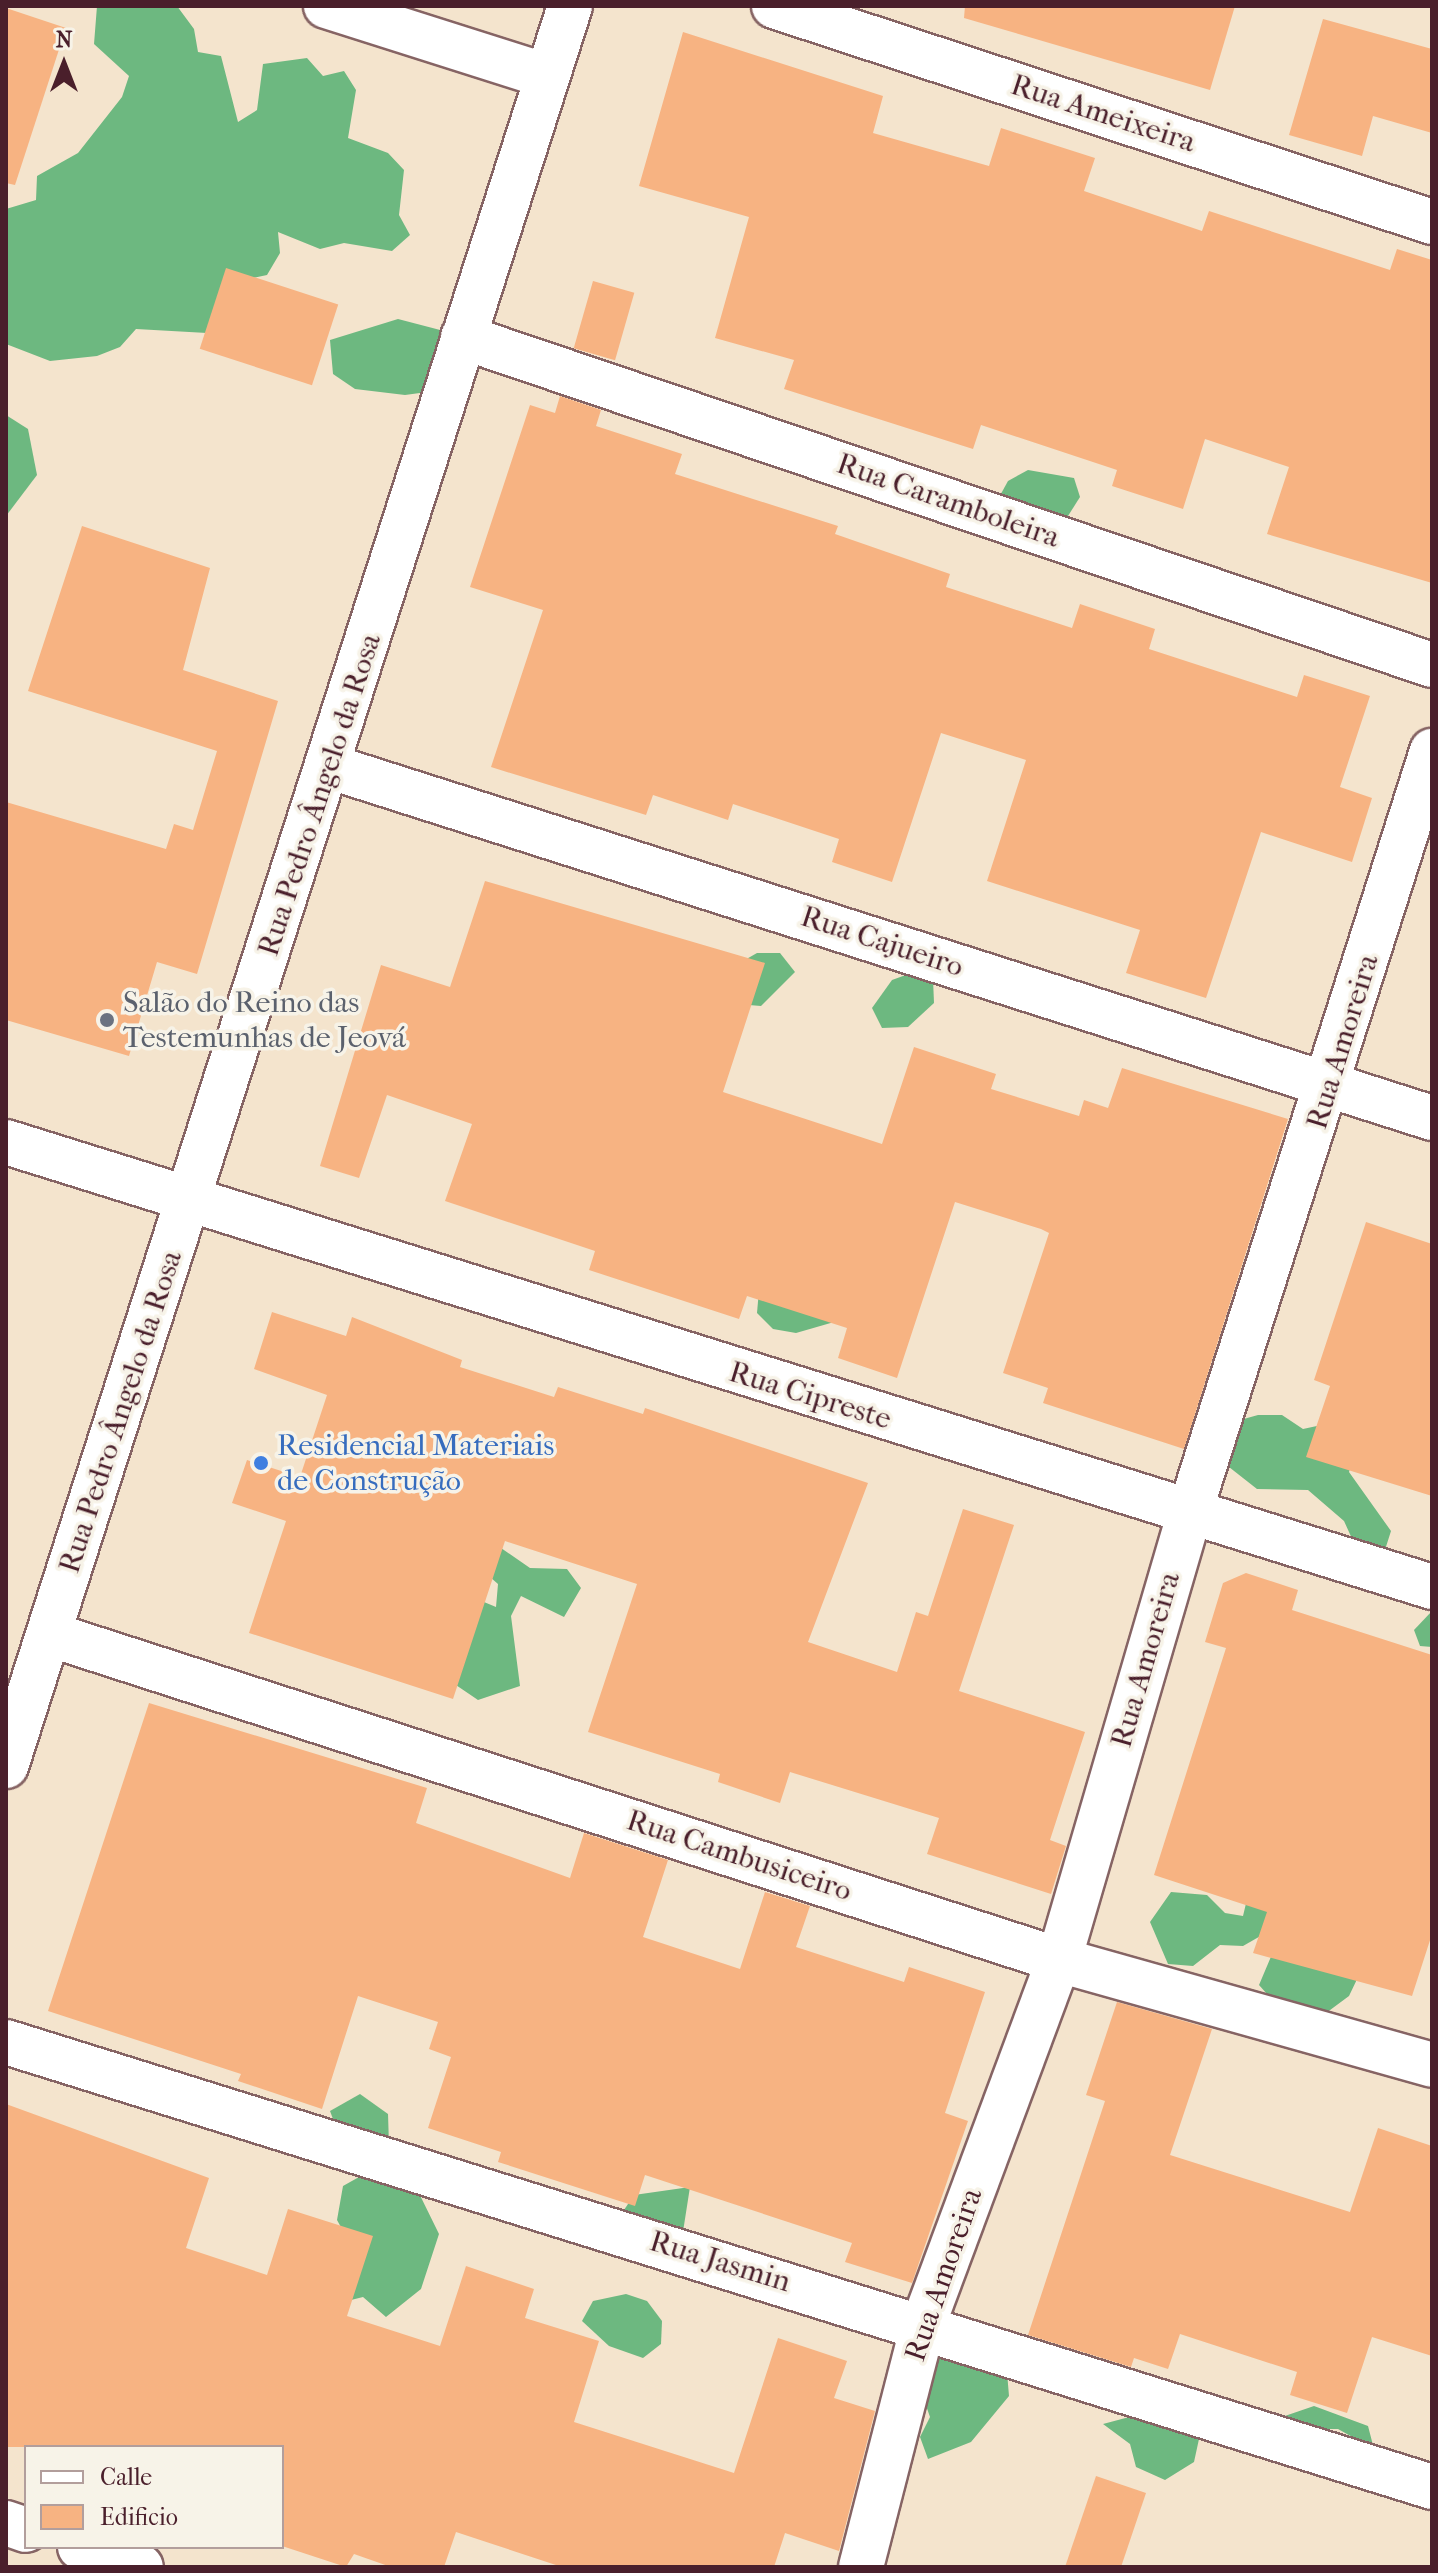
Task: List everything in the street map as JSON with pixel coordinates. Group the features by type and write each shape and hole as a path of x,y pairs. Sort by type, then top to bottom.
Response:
{"street":[{"path":"326,6 547,76"},
{"name":"Rua Pedro Ângelo da Rosa","path":"6,1766 331,767 463,337 570,6"},
{"name":"Rua Ameixeira","path":"774,6 1432,222"},
{"name":"Rua Caramboleira","path":"463,337 1432,665"},
{"name":"Rua Amoreira","path":"861,2567 923,2325 1059,1960 1189,1514 1331,1085 1432,751"},
{"name":"Rua Cajueiro","path":"331,767 1432,1118"},
{"name":"Rua Cipreste","path":"6,1142 188,1202 1432,1587"},
{"name":"Rua Cambusiceiro","path":"49,1634 1059,1960 1432,2065"},
{"name":"Rua Jasmin","path":"6,2042 923,2325 1432,2487"},
{"path":"86,2549 141,2567"}],"green space":[{"path":"97,6 177,6 194,29 198,52 221,56 238,122 257,110 263,64 307,58 323,76 344,71 356,90 348,138 388,153 404,170 399,215 410,235 392,251 344,243 320,249 278,232 280,253 267,275 243,280 207,333 136,329 120,347 97,356 50,361 6,344 6,209 36,200 37,176 78,153 122,97 129,76 94,44"},
{"path":"398,319 444,331 442,390 405,395 355,389 333,374 330,340"},
{"path":"6,415 28,429 37,475 6,516"},
{"path":"1028,470 1074,478 1080,497 1061,527 997,501 1008,481"},
{"path":"757,953 780,953 795,972 761,1006 749,1005 736,965"},
{"path":"914,972 933,979 934,1003 908,1027 882,1028 872,1008 892,980"},
{"path":"759,1290 841,1320 796,1333 773,1329 757,1313"},
{"path":"1258,1415 1282,1415 1303,1429 1326,1424 1355,1450 1349,1472 1391,1531 1384,1553 1354,1543 1344,1521 1308,1490 1257,1489 1229,1467 1233,1422"},
{"path":"501,1548 530,1568 567,1569 581,1588 564,1617 521,1596 511,1616 520,1686 478,1700 450,1681 484,1602 496,1607 498,1584 490,1577"},
{"path":"1432,1611 1432,1647 1420,1646 1414,1630"},
{"path":"1171,1892 1207,1895 1225,1913 1243,1916 1248,1895 1360,1973 1349,1996 1322,2016 1267,1994 1259,1985 1273,1952 1264,1934 1243,1946 1220,1945 1193,1966 1168,1964 1150,1922"},
{"path":"360,2094 388,2114 389,2146 339,2135 330,2111"},
{"path":"375,2168 412,2179 439,2234 421,2289 386,2317 363,2297 351,2300 348,2240 337,2220 343,2186"},
{"path":"690,2187 682,2238 622,2213 634,2195"},
{"path":"626,2294 647,2301 662,2321 661,2344 643,2358 609,2346 582,2321 593,2301"},
{"path":"943,2356 1007,2372 1009,2396 971,2442 928,2459 920,2437 930,2417 922,2394 934,2361"},
{"path":"1314,2406 1368,2426 1374,2449 1338,2429 1325,2429 1321,2440 1279,2418"},
{"path":"1148,2412 1194,2428 1199,2439 1194,2462 1165,2480 1136,2467 1130,2444 1103,2424"}],"building":[{"path":"965,6 1235,6 1210,90 964,18"},
{"path":"6,8 66,28 15,185 6,183"},
{"path":"1323,19 1432,49 1432,133 1373,116 1362,156 1289,135"},
{"path":"683,32 883,96 873,133 989,166 1001,128 1095,158 1084,191 1202,231 1209,211 1390,270 1397,249 1432,260 1432,583 1267,534 1289,467 1205,439 1183,509 1112,486 1117,470 981,425 973,449 784,389 794,360 715,338 749,217 639,186"},
{"path":"226,268 338,304 312,385 200,349"},
{"path":"593,281 634,293 615,360 574,348"},
{"path":"560,396 601,410 596,426 682,454 675,474 838,526 835,534 950,574 946,587 1072,628 1080,604 1155,629 1149,649 1297,697 1304,675 1370,696 1340,787 1372,798 1352,862 1261,832 1206,998 1126,973 1140,930 987,881 1026,760 941,733 892,882 832,862 839,839 733,804 728,820 653,795 646,815 491,767 543,610 470,587 530,405 555,413"},
{"path":"82,526 210,568 183,670 278,701 197,974 157,962 129,1056 6,1020 6,802 166,849 174,824 193,830 217,751 28,691"},
{"path":"485,881 765,963 723,1092 882,1144 914,1047 996,1074 991,1089 1079,1116 1084,1100 1108,1108 1122,1068 1288,1119 1184,1449 1043,1403 1048,1388 1003,1373 1049,1233 1041,1229 955,1202 897,1378 838,1358 847,1328 747,1296 739,1319 589,1270 595,1251 445,1201 472,1124 387,1095 359,1178 320,1166 381,965 450,987"},
{"path":"1366,1222 1432,1244 1432,1496 1306,1457 1330,1386 1314,1380"},
{"path":"272,1312 346,1336 352,1317 462,1360 460,1367 554,1397 558,1387 643,1414 645,1408 868,1483 808,1642 897,1672 916,1612 928,1616 963,1509 1014,1525 959,1691 1085,1732 1050,1840 1066,1846 1051,1894 927,1854 939,1818 790,1772 780,1803 718,1782 720,1774 588,1732 637,1584 505,1541 453,1699 249,1633 286,1521 232,1503 247,1460 300,1477 327,1395 254,1369"},
{"path":"1246,1573 1298,1590 1292,1610 1432,1655 1432,1934 1412,1996 1253,1953 1267,1912 1154,1875 1226,1648 1205,1642 1223,1583"},
{"path":"149,1703 427,1788 416,1823 570,1878 584,1833 668,1860 643,1937 740,1969 765,1892 810,1906 796,1947 904,1982 909,1967 985,1992 945,2113 968,2121 912,2283 845,2262 852,2243 645,2175 635,2206 498,2162 501,2152 428,2128 451,2057 429,2049 438,2022 358,1996 322,2109 238,2081 241,2074 48,2011"},
{"path":"1117,2002 1212,2029 1170,2155 1350,2212 1378,2128 1432,2146 1432,2356 1372,2337 1347,2413 1290,2395 1297,2372 1180,2334 1168,2369 1134,2358 1131,2367 1028,2335 1105,2101 1086,2095"},
{"path":"6,2104 209,2178 186,2248 267,2275 288,2209 373,2236 347,2316 440,2346 466,2266 534,2289 525,2318 599,2341 574,2422 734,2473 778,2338 847,2361 834,2398 875,2411 839,2551 785,2533 774,2567 562,2567 456,2532 444,2567 391,2567 354,2554 346,2567 284,2547 284,2445 6,2447"},
{"path":"1096,2476 1146,2493 1121,2567 1065,2567"}],"place":[{"name":"Salão do Reino das Testemunhas de Jeová","path":"107,1020"},
{"name":"Residencial Materiais de Construção","path":"261,1463"}]}
